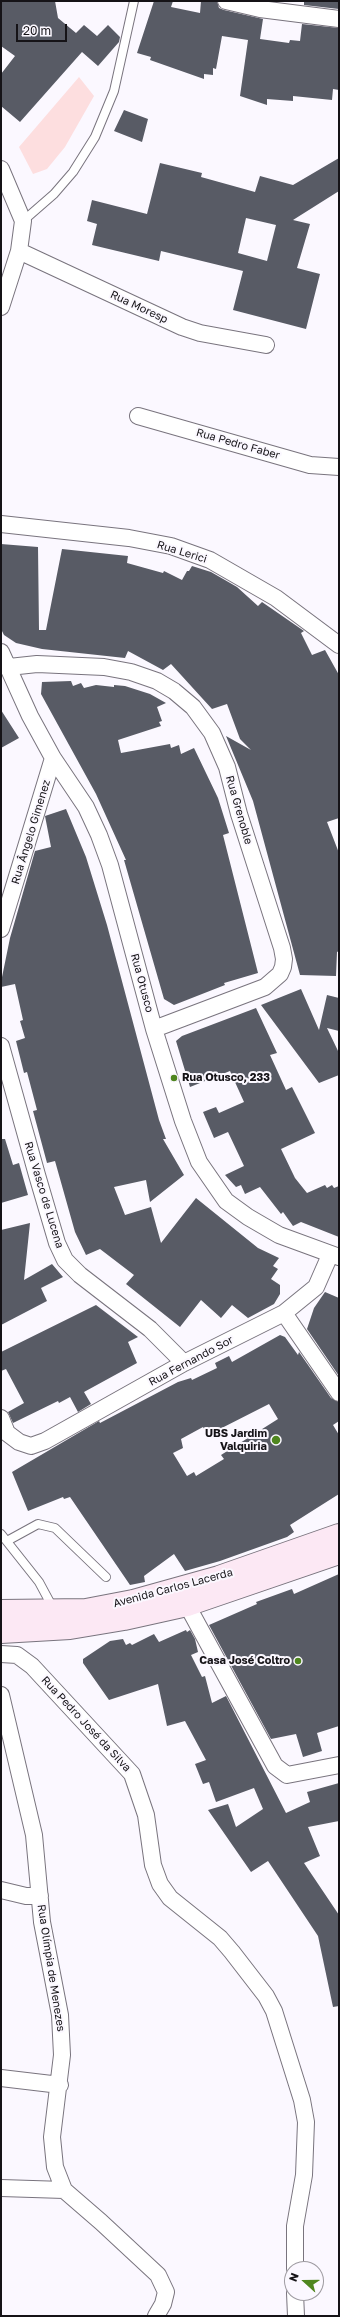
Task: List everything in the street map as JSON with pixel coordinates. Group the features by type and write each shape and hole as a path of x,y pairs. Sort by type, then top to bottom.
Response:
{"main road":[{"name":"Avenida Carlos Lacerda","path":"1,1632 56,1620 86,1610 133,1601 219,1577 339,1535"},
{"name":"Avenida Carlos Lacerda","path":"1,1610 56,1620 124,1619 187,1605 339,1553"}],"street":[{"path":"226,1 260,9 339,19"},
{"path":"1,169 23,221 19,251 1,307"},
{"name":"Rua Moresp","path":"19,251 182,327 200,333 266,345"},
{"name":"Rua Pedro Faber","path":"138,416 310,465 339,467"},
{"name":"Rua Lerici","path":"1,524 129,538 171,546 210,560 276,598 339,645"},
{"name":"Rua Otusco","path":"1,652 30,716 53,758 86,807 107,858 154,1029 188,1135 199,1162 226,1201 248,1218 278,1235 335,1256"},
{"name":"Rua Grenoble","path":"9,667 37,664 104,667 131,672 157,681 174,691 193,707 212,733 227,767 239,814 282,948 284,960 283,967 280,974 265,987 154,1029"},
{"name":"Rua Ângelo Gimenez","path":"1,929 53,758"},
{"name":"Rua Vasco de Lucena","path":"1,1046 57,1243 65,1260 80,1275 150,1329 184,1363"},
{"name":"Rua Fernando Sor","path":"1,1418 13,1439 30,1446 45,1441 184,1363 284,1313 316,1287 335,1256"},
{"path":"284,1313 339,1393"},
{"path":"187,1605 275,1766 287,1775 339,1765"},
{"name":"Rua Pedro José da Silva","path":"1,1654 17,1655 32,1666 132,1774 146,1815 153,1865 160,1884 170,1898 220,1938 266,1996 274,2011 302,2100 306,2122 304,2175 295,2226 295,2261"},
{"name":"Rua Olímpia de Menezes","path":"1,1695 34,1835 47,1955 60,2015 62,2055 60,2085 52,2137 55,2167 64,2190 158,2275 166,2292 156,2316"},
{"path":"1,1890 26,1896 40,1896"},
{"path":"1,2078 60,2085"},
{"path":"1,2188 64,2190"},
{"path":"295,2301 296,2316"}],"lane":[{"path":"23,221 54,194 73,172 95,137 114,91 134,1"},
{"path":"7,1541 38,1524 55,1528 106,1576"},
{"path":"1,1534 39,1582 56,1620"}],"shaded area":[{"path":"79,77 94,96 65,147 47,169 33,174 19,147"}],"building":[{"path":"1,1 55,1 58,18 76,33 84,25 97,36 108,25 120,37 119,42 98,66 82,52 20,122 1,106 1,74 15,56 1,46"},
{"path":"154,1 173,1 171,7 200,13 201,1 217,1 219,8 224,10 263,19 260,39 289,43 290,40 300,41 302,24 339,28 339,90 333,89 332,100 293,96 293,101 267,99 267,105 240,96 248,40 222,36 216,69 213,68 213,75 204,74 204,79 150,60 151,57 137,53"},
{"path":"304,1 339,1 339,9 304,5"},
{"path":"124,110 148,119 142,142 114,131"},
{"path":"339,158 339,191 293,220 310,224 297,268 320,274 306,329 233,310 243,271 161,251 159,261 92,245 97,224 87,221 92,200 147,214 160,163 202,173 201,177 255,192 260,176 293,185","holes":["246,218 276,225 267,261 238,253"]},
{"path":"1,544 38,547 39,630 46,630 62,549 128,556 127,563 163,573 164,571 182,580 192,566 211,572 237,587 258,606 262,602 304,631 301,633 312,655 325,650 339,675 339,818 327,822 339,853 339,951 337,952 336,976 300,975 253,801 226,736 251,750 240,739 227,704 212,709 171,664 163,670 128,651 125,658 42,649 16,643 4,635 1,629"},
{"path":"71,681 73,686 81,683 84,688 96,685 114,687 114,685 125,686 150,694 166,703 157,707 162,721 159,722 161,726 118,740 121,753 170,744 171,748 179,745 181,754 194,748 218,798 229,833 223,835 258,973 224,983 225,985 174,1005 164,999 124,860 126,860 96,794 41,694 42,682"},
{"path":"1,710 19,738 1,748"},
{"path":"66,809 86,857 107,925 159,1120 166,1139 163,1139 184,1175 150,1202 146,1180 114,1187 125,1215 151,1207 161,1243 196,1198 258,1248 279,1258 273,1266 278,1269 271,1279 280,1285 280,1294 274,1304 248,1318 232,1305 221,1318 201,1300 180,1327 126,1284 134,1275 100,1249 86,1255 75,1232 55,1161 47,1163 33,1111 37,1110 27,1072 24,1073 16,1041 25,1038 20,1021 23,1020 15,984 1,987 1,982 10,938 35,851 51,847 45,816"},
{"path":"301,989 319,1030 327,995 339,998 339,1031 327,1028 339,1053 339,1075 319,1083 261,1005"},
{"path":"256,1008 277,1053 270,1055 286,1090 292,1087 315,1133 281,1149 295,1178 307,1193 325,1185 327,1188 332,1185 334,1188 339,1186 339,1237 301,1222 293,1226 283,1212 281,1214 260,1187 245,1194 241,1185 236,1187 225,1175 244,1166 228,1132 214,1138 203,1112 216,1107 219,1113 244,1102 230,1071 190,1087 176,1041 182,1036"},
{"path":"1,1139 5,1139 13,1165 19,1163 28,1195 1,1203"},
{"path":"30,1223 24,1280 52,1264 63,1277 41,1288 47,1301 1,1325 1,1230"},
{"path":"325,1292 339,1298 339,1376 307,1329 314,1308"},
{"path":"96,1305 138,1337 128,1342 137,1363 84,1392 91,1404 78,1412 70,1397 59,1403 58,1401 13,1423 8,1412 24,1403 6,1369 1,1371 1,1352"},
{"path":"280,1335 285,1337 298,1355 299,1352 331,1398 339,1402 339,1421 333,1425 339,1435 339,1494 290,1525 294,1532 287,1537 220,1561 185,1571 174,1554 144,1576 145,1582 130,1585 70,1497 64,1499 63,1497 28,1511 12,1472 99,1421 100,1423 178,1382 191,1378 192,1380 217,1368 215,1363 229,1356 232,1362","holes":["269,1404 278,1419 221,1455 224,1459 196,1476 194,1472 187,1476 173,1453 183,1448 181,1439 203,1427 208,1435"]},
{"path":"339,1574 339,1726 317,1733 322,1751 303,1757 296,1734 271,1739 209,1625 257,1604 256,1602 292,1589 294,1594"},
{"path":"186,1630 187,1632 190,1630 195,1639 198,1652 191,1655 202,1677 205,1676 212,1703 226,1696 286,1813 310,1802 307,1792 339,1783 339,1821 308,1827 320,1856 304,1863 339,1915 339,2006 333,2007 318,1936 268,1861 251,1872 208,1810 228,1804 236,1827 263,1809 254,1788 216,1802 209,1782 203,1784 195,1764 206,1760 185,1721 167,1726 158,1684 109,1700 83,1663 83,1659 110,1641 123,1639 126,1645 130,1643 132,1645 154,1634 159,1642"}],"place":[{"name":"Rua Otusco, 233","path":"174,1078"},
{"name":"UBS Jardim Valquiria","path":"276,1440"},
{"name":"Casa José Coltro","path":"298,1661"}]}
